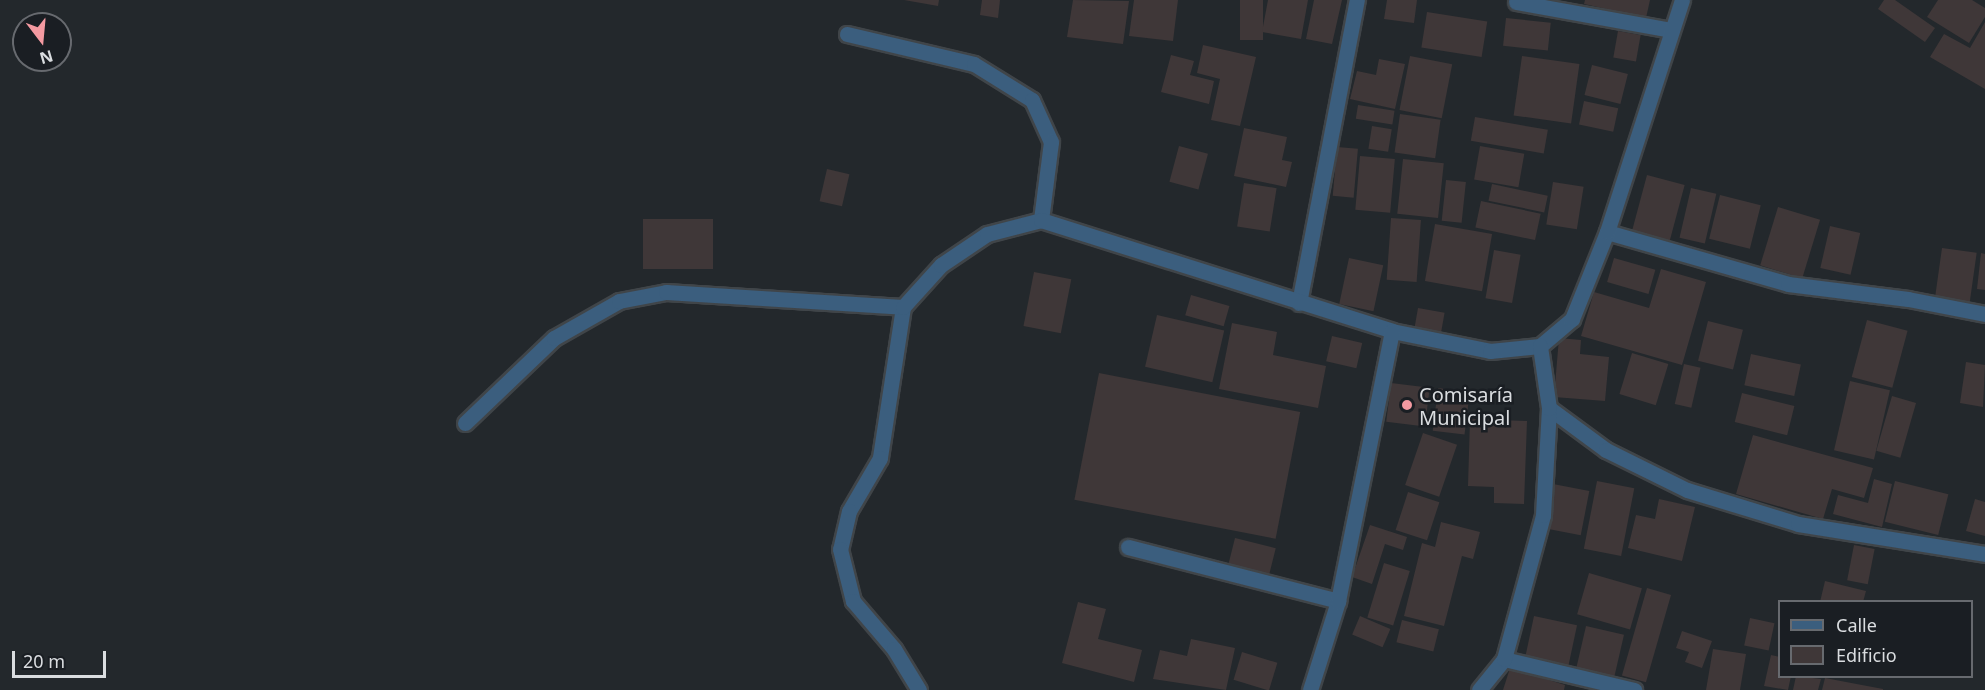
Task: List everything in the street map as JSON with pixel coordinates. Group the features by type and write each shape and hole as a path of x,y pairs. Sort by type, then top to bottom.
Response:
{"street":[{"path":"1299,303 1357,0"},
{"path":"919,690 894,649 853,601 840,549 849,511 880,458 903,307 941,265 987,234 1041,219 1392,331 1490,351 1540,346 1572,319 1607,232 1682,0"},
{"path":"1516,2 1672,30"},
{"path":"847,34 974,64 1032,100 1052,142 1041,219"},
{"path":"1607,232 1788,284 1908,299 1985,314"},
{"path":"465,423 554,338 619,301 666,292 903,307"},
{"path":"1310,690 1338,601 1392,331"},
{"path":"1479,690 1504,659 1543,514 1549,408 1540,346"},
{"path":"1549,408 1606,450 1687,490 1798,524 1985,554"},
{"path":"1128,547 1338,601"},
{"path":"1504,659 1634,690"}],"building":[{"path":"904,0 939,0 938,6"},
{"path":"982,0 1000,0 998,18 980,15"},
{"path":"1073,0 1129,1 1123,44 1067,37"},
{"path":"1134,0 1178,0 1173,41 1129,36"},
{"path":"1240,0 1263,0 1263,40 1240,40"},
{"path":"1268,0 1308,0 1301,39 1262,32"},
{"path":"1314,0 1342,0 1332,44 1306,39"},
{"path":"1387,0 1417,0 1414,23 1384,19"},
{"path":"1585,0 1650,0 1646,18 1584,4"},
{"path":"1884,0 1895,0 1935,28 1925,42 1878,9"},
{"path":"1938,0 1972,0 1985,8 1985,17 1969,43 1927,17"},
{"path":"1427,12 1487,22 1482,57 1421,48"},
{"path":"1506,18 1551,23 1548,51 1503,46"},
{"path":"1985,22 1985,89 1930,57 1944,34 1970,48"},
{"path":"1618,31 1641,35 1636,62 1613,58"},
{"path":"1203,45 1256,57 1240,126 1211,120 1220,79 1197,73"},
{"path":"1171,55 1194,61 1190,75 1214,81 1209,104 1161,92"},
{"path":"1410,56 1452,64 1442,118 1400,110"},
{"path":"1522,56 1579,64 1571,123 1514,115"},
{"path":"1379,59 1405,64 1395,109 1350,99 1357,71 1376,75"},
{"path":"1592,65 1628,74 1620,104 1585,95"},
{"path":"1584,101 1618,108 1613,132 1579,124"},
{"path":"1358,105 1395,111 1392,125 1356,119"},
{"path":"1400,114 1441,120 1435,158 1395,153"},
{"path":"1475,117 1548,130 1544,153 1471,141"},
{"path":"1372,126 1392,129 1388,152 1368,149"},
{"path":"1244,128 1287,137 1282,160 1292,162 1286,187 1234,176"},
{"path":"1179,146 1208,154 1198,190 1169,182"},
{"path":"1480,146 1524,154 1518,187 1474,179"},
{"path":"1337,147 1358,149 1354,198 1333,196"},
{"path":"1360,156 1395,159 1390,213 1355,210"},
{"path":"1403,159 1444,163 1438,218 1397,214"},
{"path":"827,169 849,174 842,206 820,201"},
{"path":"1647,175 1685,185 1669,242 1632,232"},
{"path":"1446,180 1466,182 1462,223 1442,221"},
{"path":"1553,182 1584,187 1577,229 1546,224"},
{"path":"1244,183 1277,188 1270,232 1237,226"},
{"path":"1492,184 1548,196 1544,212 1488,201"},
{"path":"1691,188 1716,194 1705,244 1680,238"},
{"path":"1720,195 1761,205 1750,249 1709,239"},
{"path":"1481,201 1541,214 1535,240 1475,227"},
{"path":"1778,207 1820,220 1802,278 1760,265"},
{"path":"1391,218 1421,220 1417,282 1387,280"},
{"path":"643,219 713,219 713,269 643,269"},
{"path":"1435,224 1492,234 1482,291 1425,281"},
{"path":"1830,226 1860,233 1851,275 1820,268"},
{"path":"1942,248 1977,253 1970,302 1935,298"},
{"path":"1494,250 1521,255 1512,303 1485,298"},
{"path":"1981,253 1985,254 1985,290 1977,289"},
{"path":"1349,258 1383,265 1373,311 1339,304"},
{"path":"1614,258 1655,270 1648,294 1607,282"},
{"path":"1661,269 1706,282 1682,365 1581,336 1594,292 1649,308"},
{"path":"1034,272 1071,279 1061,333 1024,326"},
{"path":"1191,295 1229,306 1224,326 1185,315"},
{"path":"1418,308 1445,313 1441,334 1414,330"},
{"path":"1157,315 1224,331 1212,382 1145,367"},
{"path":"1867,320 1908,331 1892,388 1852,377"},
{"path":"1708,321 1743,330 1733,369 1698,361"},
{"path":"1232,323 1277,332 1273,355 1326,366 1318,408 1219,389"},
{"path":"1332,336 1362,343 1356,368 1326,361"},
{"path":"1559,338 1581,340 1580,354 1609,357 1605,401 1554,397"},
{"path":"1632,353 1668,364 1656,405 1619,394"},
{"path":"1751,354 1801,365 1794,396 1744,385"},
{"path":"1966,362 1985,365 1983,407 1960,403"},
{"path":"1684,364 1701,368 1691,408 1675,404"},
{"path":"1099,373 1300,412 1276,539 1074,500"},
{"path":"1850,381 1890,390 1874,459 1834,450"},
{"path":"1391,383 1430,388 1425,426 1386,422"},
{"path":"1438,388 1470,392 1465,435 1433,431"},
{"path":"1742,393 1794,406 1787,435 1735,422"},
{"path":"1892,396 1916,403 1900,458 1876,451"},
{"path":"1470,419 1527,421 1524,504 1494,503 1494,487 1468,486"},
{"path":"1423,433 1457,445 1439,497 1405,485"},
{"path":"1753,435 1873,468 1864,498 1832,489 1823,519 1736,494"},
{"path":"1874,479 1892,484 1882,527 1833,514 1838,495 1868,503"},
{"path":"1597,481 1634,488 1621,556 1584,549"},
{"path":"1895,481 1948,494 1938,535 1885,522"},
{"path":"1553,484 1589,491 1581,535 1544,528"},
{"path":"1408,492 1439,502 1427,540 1396,530"},
{"path":"1659,499 1695,507 1682,561 1628,548 1636,515 1655,519"},
{"path":"1975,499 1985,502 1985,536 1966,531"},
{"path":"1441,522 1480,532 1473,559 1462,556 1444,626 1404,616 1422,543 1435,547"},
{"path":"1370,525 1407,537 1403,550 1385,544 1372,584 1352,577"},
{"path":"1235,538 1276,548 1269,575 1228,565"},
{"path":"1854,545 1875,549 1868,584 1847,580"},
{"path":"1384,563 1410,571 1393,625 1367,618"},
{"path":"1589,573 1642,588 1630,629 1577,614"},
{"path":"1825,581 1866,591 1864,600 1820,600"},
{"path":"1647,588 1671,595 1646,682 1622,675"},
{"path":"1078,602 1106,609 1098,639 1142,650 1134,682 1062,663"},
{"path":"1360,616 1390,629 1383,647 1352,634"},
{"path":"1534,616 1577,625 1568,667 1525,658"},
{"path":"1750,618 1774,623 1769,651 1744,645"},
{"path":"1402,620 1439,629 1433,652 1396,642"},
{"path":"1586,626 1624,635 1614,677 1576,668"},
{"path":"1682,631 1712,641 1702,668 1685,662 1689,652 1676,648"},
{"path":"1191,639 1235,648 1226,690 1153,679 1160,650 1187,656"},
{"path":"1713,649 1746,654 1740,690 1706,690"},
{"path":"1242,652 1277,663 1269,690 1234,680"},
{"path":"1771,655 1778,657 1778,678 1791,678 1788,690 1764,686"},
{"path":"1510,668 1565,685 1564,690 1503,690"},
{"path":"1796,678 1821,679 1818,690 1793,690"},
{"path":"1825,678 1883,689 1883,690 1822,690"}],"place":[{"name":"Comisaría Municipal","path":"1407,405"}]}
